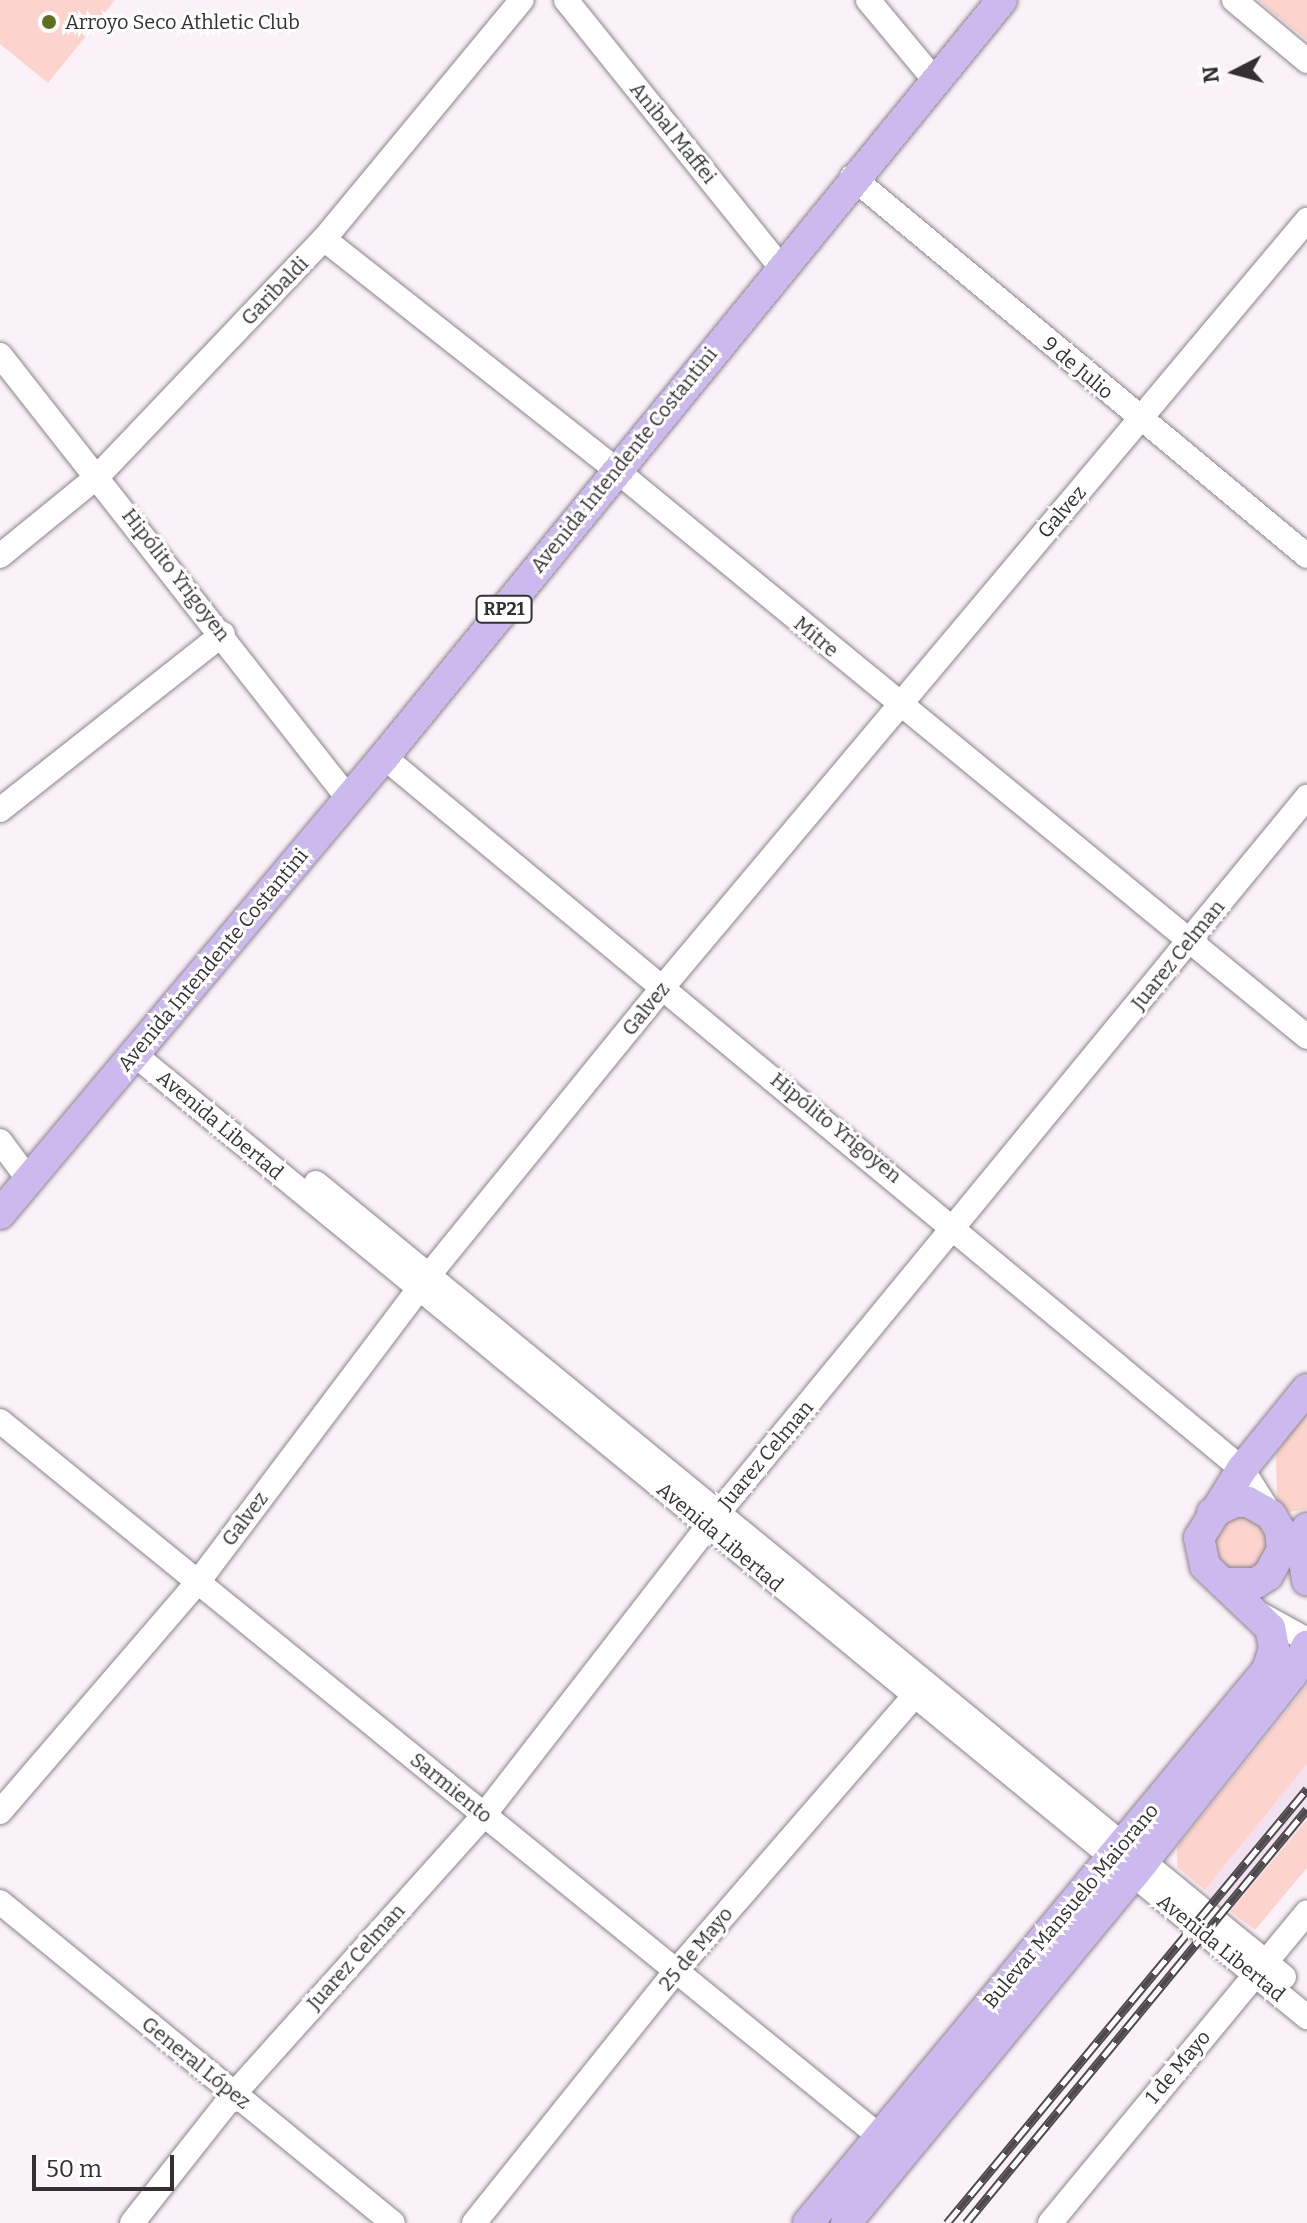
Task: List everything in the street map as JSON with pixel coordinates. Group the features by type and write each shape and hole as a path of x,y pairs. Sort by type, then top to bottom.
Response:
{"main road":[{"name":"Avenida Intendente Costantini","path":"0,1214 384,757 852,177 1002,0"},
{"name":"Bulevar Mansuelo Maiorano","path":"1127,1860 1267,1670 1274,1648 1270,1628 1227,1583 1214,1577 1200,1553 1200,1531 1242,1469 1307,1389"},
{"path":"1212,1513 1235,1502 1255,1504 1271,1515 1290,1541 1307,1583"},
{"path":"1227,1583 1256,1583 1277,1564 1307,1520"},
{"name":"Bulevar Mansuelo Maiorano","path":"808,2223 891,2146 1127,1860 1292,1675 1307,1646"},
{"name":"Bulevar Mansuelo Maiorano","path":"846,2223 891,2146"}],"street":[{"name":"Garibaldi","path":"0,556 97,477 324,239 522,0"},
{"path":"868,0 933,78"},
{"path":"1234,0 1307,61"},
{"name":"Anibal Maffei","path":"573,3 781,267"},
{"name":"9 de Julio","path":"852,177 1307,556"},
{"name":"Galvez","path":"0,1812 198,1582 424,1282 663,987 1307,220"},
{"name":"Mitre","path":"324,239 616,470 1307,1037"},
{"name":"Hipólito Yrigoyen","path":"0,355 223,634 348,798"},
{"path":"0,810 223,634"},
{"name":"Hipólito Yrigoyen","path":"384,757 955,1226 1242,1469 1271,1515"},
{"name":"Juarez Celman","path":"132,2223 234,2094 484,1815 713,1520 1307,797"},
{"name":"Avenida Libertad","path":"139,1048 1260,1968 1307,2017"},
{"path":"0,1141 29,1180"},
{"name":"Sarmiento","path":"0,1421 891,2146"},
{"path":"1256,1612 1307,1640"},
{"name":"25 de Mayo","path":"474,2223 676,1971 919,1689"},
{"name":"General López","path":"0,1902 393,2223"},
{"name":"1 de Mayo","path":"1050,2223 1307,1912"},
{"name":"Avenida Libertad","path":"1260,1968 1307,1996"}],"shaded area":[{"name":"Arroyo Seco Athletic Club","path":"0,0 115,0 48,83 0,44"},
{"path":"1258,0 1307,0 1307,40"},
{"path":"1307,1405 1307,1509 1289,1512 1277,1502 1276,1454"},
{"path":"1240,1517 1260,1525 1268,1545 1260,1565 1240,1573 1220,1565 1212,1545 1220,1525"},
{"path":"1307,1685 1307,1764 1205,1890 1177,1867 1177,1847"},
{"path":"1307,1764 1307,1820 1230,1911 1205,1890"},
{"path":"1307,1820 1307,1868 1255,1930 1230,1911"}],"railway":[{"path":"947,2223 1307,1789"},
{"path":"966,2223 1307,1809"}],"place":[{"name":"Arroyo Seco Athletic Club","path":"49,22"}]}
